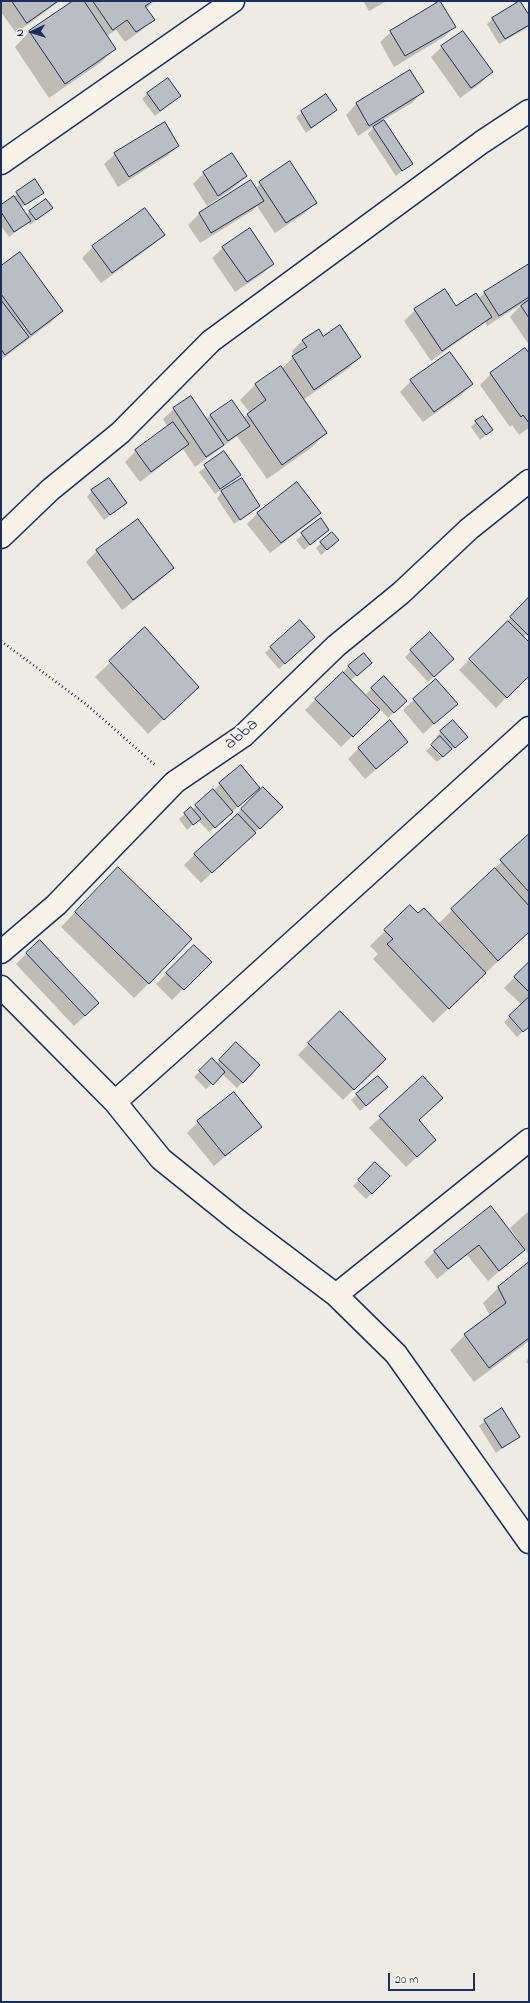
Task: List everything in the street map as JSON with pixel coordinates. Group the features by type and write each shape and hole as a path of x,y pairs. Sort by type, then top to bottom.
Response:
{"street":[{"path":"1,163 233,1"},
{"path":"1,537 50,490 120,433 211,341 482,142 529,111"},
{"name":"abba","path":"1,952 56,905 175,782 243,736 336,646 401,593 469,529 529,481"},
{"path":"115,1102 529,728"},
{"path":"1,986 115,1102 161,1159 238,1221 336,1295 396,1354 529,1542"},
{"path":"336,1295 529,1140"}],"path":[{"path":"1,642 87,706 175,782"}],"building":[{"path":"12,1 58,1 27,23"},
{"path":"73,1 84,1 116,49 65,84 29,31"},
{"path":"93,1 153,1 145,6 155,20 136,32 127,20 113,30"},
{"path":"440,1 456,27 405,56 390,31"},
{"path":"520,1 529,15 529,25 505,39 492,18"},
{"path":"463,31 493,72 471,88 441,46"},
{"path":"410,70 424,92 369,126 356,103"},
{"path":"168,78 181,96 160,111 147,93"},
{"path":"326,94 337,110 311,128 301,111"},
{"path":"384,120 413,164 402,171 373,127"},
{"path":"165,122 179,146 129,177 114,153"},
{"path":"232,153 247,176 218,196 203,172"},
{"path":"290,161 317,203 286,223 259,182"},
{"path":"35,179 44,193 25,205 16,192"},
{"path":"251,180 264,201 211,233 199,213"},
{"path":"14,196 31,221 14,232 1,212 1,205"},
{"path":"46,199 53,208 36,220 29,211"},
{"path":"145,208 165,235 112,273 92,246"},
{"path":"250,228 274,264 247,282 222,247"},
{"path":"20,252 63,311 31,335 1,294 1,266"},
{"path":"529,264 529,297 499,316 484,292"},
{"path":"445,289 456,306 476,293 492,317 442,351 414,309"},
{"path":"1,300 29,337 5,355 1,349"},
{"path":"529,300 529,318 521,306"},
{"path":"340,325 361,357 314,390 292,356 307,347 302,340 319,329 323,336"},
{"path":"525,348 529,353 529,423 523,415 521,417 490,373"},
{"path":"450,352 473,384 434,412 410,380"},
{"path":"281,366 327,433 282,465 247,414 266,400 255,384"},
{"path":"191,396 224,445 206,457 173,408"},
{"path":"232,400 250,426 228,441 210,415"},
{"path":"483,416 493,430 486,435 475,421"},
{"path":"173,422 189,444 151,472 135,450"},
{"path":"224,451 241,475 220,489 204,465"},
{"path":"109,478 127,503 110,515 91,490"},
{"path":"242,478 260,506 240,520 221,491"},
{"path":"297,482 321,513 281,543 257,513"},
{"path":"321,518 329,530 310,545 301,533"},
{"path":"138,519 174,568 133,600 96,550"},
{"path":"332,532 339,540 327,550 320,542"},
{"path":"529,597 529,634 528,635 510,617"},
{"path":"300,620 315,637 285,664 270,647"},
{"path":"508,621 529,642 529,676 507,698 469,659"},
{"path":"145,627 199,687 164,720 109,661"},
{"path":"430,632 454,659 434,677 410,650"},
{"path":"364,653 372,663 357,676 348,666"},
{"path":"343,672 380,710 353,737 315,699"},
{"path":"384,676 407,701 394,713 371,688"},
{"path":"436,679 458,704 434,724 413,699"},
{"path":"390,720 408,742 376,769 358,748"},
{"path":"453,720 468,737 455,748 440,731"},
{"path":"440,736 452,749 443,757 431,745"},
{"path":"241,765 260,788 238,807 219,783"},
{"path":"263,787 283,807 260,829 241,809"},
{"path":"213,789 233,812 215,828 195,805"},
{"path":"191,807 201,819 193,825 184,813"},
{"path":"238,814 256,833 212,873 194,854"},
{"path":"529,834 529,892 500,860"},
{"path":"118,867 192,939 149,984 75,912"},
{"path":"495,868 529,906 529,932 498,961 451,909"},
{"path":"410,905 418,913 424,908 486,973 449,1009 387,944 393,939 384,930"},
{"path":"40,940 99,1003 85,1016 26,953"},
{"path":"194,945 212,962 184,990 166,973"},
{"path":"529,962 529,992 514,977"},
{"path":"529,997 529,1027 523,1032 509,1016"},
{"path":"340,1011 386,1059 354,1090 308,1043"},
{"path":"236,1042 260,1065 243,1083 219,1060"},
{"path":"212,1058 225,1072 213,1085 199,1071"},
{"path":"378,1076 388,1087 366,1106 356,1094"},
{"path":"423,1076 443,1098 419,1120 436,1140 417,1157 379,1116"},
{"path":"234,1092 262,1127 225,1156 197,1121"},
{"path":"375,1162 390,1176 372,1194 358,1180"},
{"path":"491,1206 525,1250 499,1271 479,1245 448,1269 434,1251"},
{"path":"529,1262 529,1338 489,1368 464,1334 506,1303 498,1287"},
{"path":"502,1408 520,1437 502,1448 484,1420"}]}
